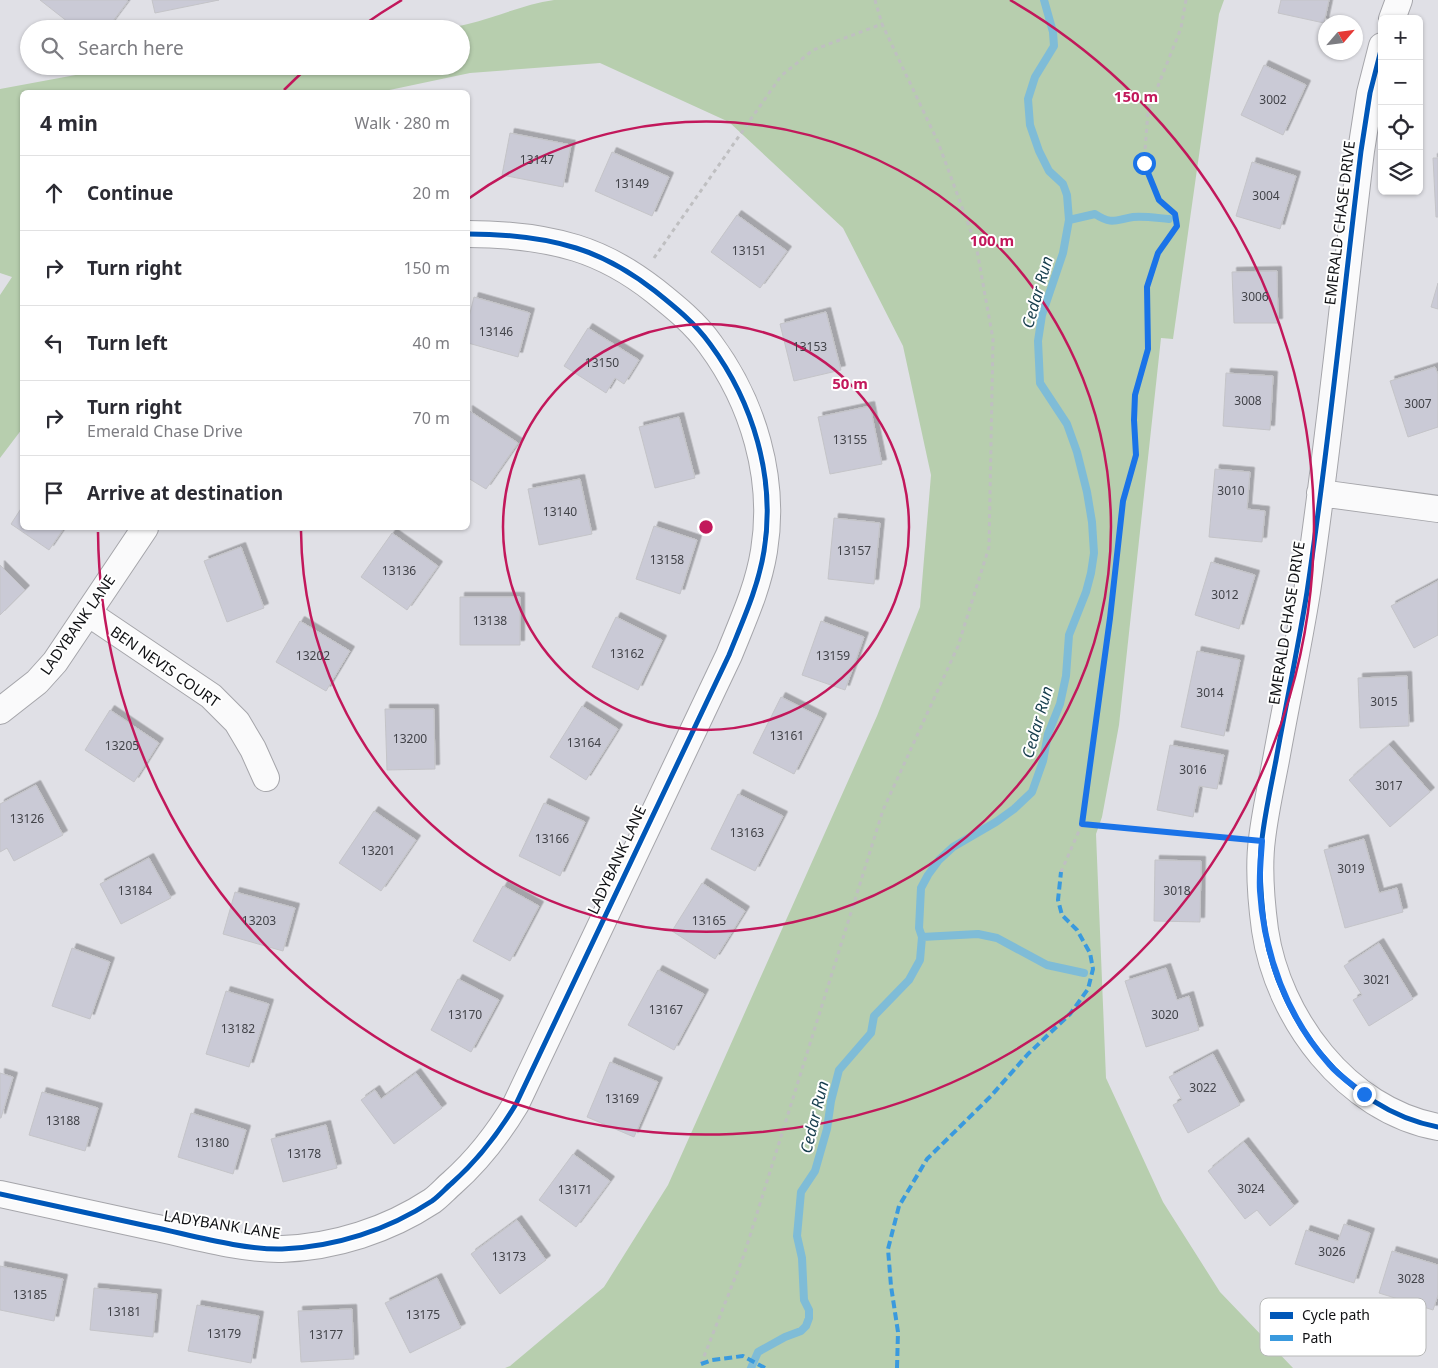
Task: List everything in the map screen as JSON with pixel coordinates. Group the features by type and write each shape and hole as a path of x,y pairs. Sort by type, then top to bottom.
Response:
{"street":[{"path":"1394,15 1400,0"},
{"name":"EMERALD CHASE DRIVE","path":"1378,60 1370,93 1361,151 1320,493 1306,593 1262,841 1260,890 1265,933 1277,976 1307,1036 1330,1066 1364,1094 1398,1114 1438,1126"},
{"name":"LADYBANK LANE","path":"0,1194 216,1240 264,1248 282,1249 322,1245 368,1233 399,1220 433,1200 473,1164 501,1130 516,1104 729,654 756,590 764,549 767,507 762,460 751,419 732,378 709,342 681,311 639,279 612,262 577,248 506,234 470,234"},
{"path":"1320,493 1438,509"},
{"name":"LADYBANK LANE","path":"0,711 37,682 55,662 144,530"},
{"name":"BEN NEVIS COURT","path":"88,613 211,696 237,722 253,749 266,778"}],"path":[{"path":"701,1364 744,1255 883,810 958,646 989,547 993,339 976,246 938,142 882,24 875,0"},
{"path":"1061,872 1082,824 1110,618 1123,501 1136,455 1135,395 1148,349 1147,287 1158,253 1177,226 1175,214 1159,200 1144,163 1148,111 1181,28 1186,0"},
{"path":"639,279 781,76 813,50 882,24"},
{"path":"1082,824 1262,841"}],"green space":[{"path":"554,0 1224,0 1219,14 1173,339 1161,338 1119,725 1102,817 1096,834 1106,1078 1163,1202 1220,1292 1260,1334 1260,1356 1281,1356 1293,1368 505,1368 510,1366 604,1287 668,1185 877,716 920,607 931,475 903,346 843,228 729,122 600,63 470,73 470,23 532,4"},
{"path":"75,75 461,75 389,90 20,90 20,432 0,458 0,295 12,277 0,273 0,89"}],"building":[{"path":"40,0 128,1 114,20 66,20"},
{"path":"152,0 219,0 155,13"},
{"path":"1281,0 1329,0 1326,15 1318,15 1318,22 1278,13"},
{"path":"1264,65 1306,85 1283,135 1241,115"},
{"path":"510,133 571,145 563,187 502,175"},
{"path":"612,152 669,177 652,216 595,191"},
{"path":"1433,158 1438,158 1438,217 1436,217"},
{"path":"1252,162 1296,176 1280,229 1236,216"},
{"path":"737,215 787,251 760,288 711,252"},
{"path":"1277,271 1278,323 1234,323 1232,272"},
{"path":"1438,283 1438,309 1431,307"},
{"path":"474,297 530,313 518,357 470,344 470,313"},
{"path":"826,312 841,370 794,381 780,324"},
{"path":"588,328 639,360 624,384 615,378 606,393 564,366"},
{"path":"1435,367 1438,374 1438,427 1408,437 1390,381"},
{"path":"1226,373 1273,376 1270,430 1223,426"},
{"path":"870,406 882,464 830,474 818,417"},
{"path":"470,411 518,443 486,489 470,479"},
{"path":"679,417 695,478 655,488 639,427"},
{"path":"1215,469 1250,472 1247,509 1265,511 1262,542 1209,537"},
{"path":"580,479 592,534 539,545 528,489"},
{"path":"20,510 20,530 63,530 49,550 11,524"},
{"path":"834,518 880,523 874,584 828,579"},
{"path":"654,526 697,540 680,594 636,579"},
{"path":"392,533 438,566 407,610 361,577"},
{"path":"241,547 264,608 227,622 204,561"},
{"path":"1211,562 1255,575 1239,629 1195,615"},
{"path":"0,565 25,590 0,615"},
{"path":"1438,581 1438,635 1414,648 1391,606"},
{"path":"460,597 520,597 520,645 460,645"},
{"path":"616,617 662,640 638,690 592,667"},
{"path":"300,621 350,651 326,691 276,662"},
{"path":"821,621 864,637 845,690 802,675"},
{"path":"1197,651 1240,660 1224,736 1181,727"},
{"path":"1407,676 1409,726 1360,728 1358,678"},
{"path":"781,697 822,718 794,774 753,753"},
{"path":"582,706 618,729 586,780 550,757"},
{"path":"385,709 434,709 435,769 387,770"},
{"path":"110,710 159,743 134,782 85,750"},
{"path":"1170,745 1224,755 1217,789 1199,786 1193,817 1157,810"},
{"path":"1389,745 1430,792 1390,827 1349,780"},
{"path":"36,785 63,835 14,861 7,848 0,852 0,804"},
{"path":"738,794 783,816 755,871 711,849"},
{"path":"544,803 585,822 560,876 519,856"},
{"path":"374,811 416,840 381,891 339,863"},
{"path":"1364,839 1379,893 1397,888 1403,912 1345,928 1324,850"},
{"path":"149,858 171,898 121,924 100,884"},
{"path":"1155,860 1201,861 1200,922 1154,921"},
{"path":"702,883 745,911 715,959 672,931"},
{"path":"503,886 539,906 510,961 473,941"},
{"path":"235,892 295,908 283,951 223,934"},
{"path":"1379,943 1413,999 1369,1026 1353,1000 1362,995 1344,966"},
{"path":"72,948 110,962 90,1019 52,1006"},
{"path":"1166,968 1177,1000 1189,996 1199,1030 1146,1047 1125,981"},
{"path":"658,970 704,994 674,1050 628,1025"},
{"path":"458,979 499,1000 471,1052 431,1030"},
{"path":"226,991 269,1004 249,1067 206,1054"},
{"path":"1213,1054 1240,1105 1188,1133 1173,1105 1182,1100 1169,1077"},
{"path":"610,1062 658,1082 634,1137 587,1117"},
{"path":"0,1073 13,1077 1,1118 0,1118"},
{"path":"416,1073 442,1108 394,1144 361,1100 375,1090 381,1099"},
{"path":"42,1092 98,1108 85,1151 29,1135"},
{"path":"191,1113 246,1130 233,1174 178,1157"},
{"path":"326,1125 337,1168 283,1182 271,1139"},
{"path":"1244,1142 1294,1206 1270,1226 1257,1210 1245,1219 1208,1171"},
{"path":"573,1154 610,1181 576,1227 539,1200"},
{"path":"517,1220 546,1260 500,1294 471,1254"},
{"path":"1344,1224 1370,1233 1354,1283 1295,1264 1306,1230 1338,1241"},
{"path":"1392,1251 1438,1265 1438,1295 1433,1310 1426,1308 1426,1298 1395,1298 1379,1293"},
{"path":"0,1266 63,1279 54,1321 0,1310"},
{"path":"437,1278 461,1328 410,1353 385,1303"},
{"path":"94,1288 157,1294 153,1337 90,1330"},
{"path":"197,1305 259,1316 251,1363 188,1351"},
{"path":"352,1309 354,1359 301,1362 298,1311"}],"waterway":[{"name":"Cedar Run","path":"751,1368 758,1352 785,1337 801,1331 806,1326 809,1318 809,1310 804,1300 802,1258 797,1236 801,1192 815,1171 827,1129 831,1101 839,1070 871,1033 874,1016 909,980 920,960 922,937 919,928 921,888 928,875 939,860 953,847 996,822 1014,809 1032,792 1043,761 1048,734 1060,704 1066,676 1069,635 1086,592 1091,573 1094,553 1092,522 1077,452 1067,424 1040,383 1038,341 1042,315 1063,253 1069,220 1067,195 1063,184 1049,171 1039,151 1030,125 1028,99 1035,77 1054,46 1053,32 1044,0"},
{"path":"1069,220 1095,214 1110,221 1133,217 1169,219"},
{"path":"922,937 978,934 997,938 1047,965 1084,973"}],"marked path":[{"path":"897,1368 898,1332 888,1249 899,1206 927,1159 991,1096 1028,1054 1070,1014 1088,989 1093,969 1090,953 1077,930 1062,915 1058,900 1061,872"},
{"path":"701,1364 712,1360 743,1356 765,1368"}],"cycle path":[{"path":"1378,60 1370,93 1361,151 1315,537 1300,634 1265,819 1260,862 1260,884 1265,930 1272,963 1285,996 1301,1027 1322,1055 1346,1080 1374,1101 1405,1117 1438,1127"},
{"path":"0,1194 234,1245 267,1249 302,1248 322,1245 341,1241 379,1228 432,1201 479,1156 516,1104 729,655 758,578 767,524 767,496 758,442 738,391 710,344 698,329 677,309 628,272 587,252 562,244 536,239 470,234"}],"route":[{"path":"1144,163 1159,200 1175,214 1177,226 1158,253 1147,287 1148,349 1135,395 1136,455 1123,501 1110,618 1082,824 1262,841 1260,890 1265,933 1277,976 1307,1036 1330,1066 1364,1094"}]}
